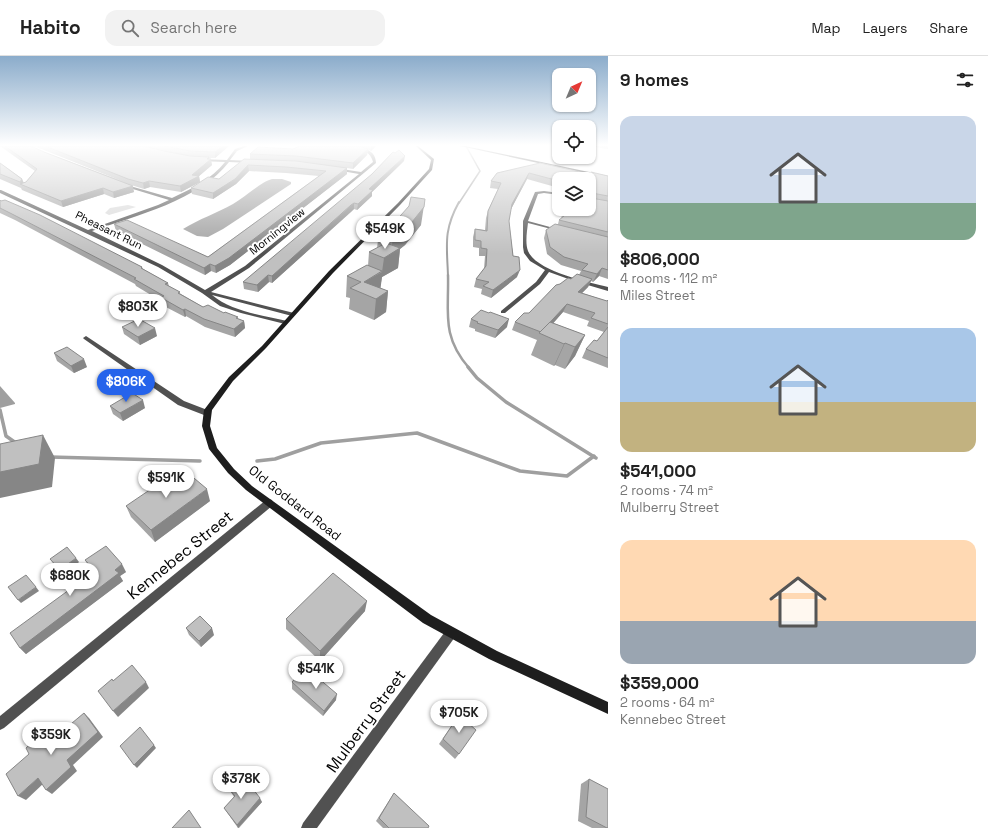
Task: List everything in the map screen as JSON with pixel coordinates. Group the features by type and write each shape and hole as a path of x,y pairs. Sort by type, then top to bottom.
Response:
{"street":[{"path":"89,231 173,200 205,182"},
{"name":"Morningview","path":"206,293 247,267 350,182"},
{"path":"86,338 181,403 207,413 214,400 229,382 336,267 398,206 419,182"},
{"path":"121,184 173,200"},
{"name":"Pheasant Run","path":"0,191 89,231 166,269 206,293 210,298 220,304 244,312 285,322"},
{"path":"552,193 536,193 525,220 524,228 526,253 533,261 548,270 608,289"},
{"path":"8,200 17,198"},
{"path":"525,220 563,231"},
{"path":"503,312 538,283 548,270"},
{"name":"Pheasant Run","path":"206,293 216,294 292,314"},
{"path":"244,312 252,304"},
{"name":"Old Goddard Road","path":"207,413 206,426 213,449 231,471 249,488 402,602 451,633 502,660 608,708"},
{"name":"Kennebec Street","path":"0,724 269,503"},
{"name":"Mulberry Street","path":"308,828 451,633"}],"shaded area":[{"path":"291,182 291,184 223,229 208,237 197,236 183,229 233,204 263,183"},
{"path":"128,205 136,207 109,215 105,213 110,208"},
{"path":"0,386 15,403 15,404 0,408"}],"building":[{"path":"26,182 123,182 133,186 113,192 103,188 61,201 20,184"},
{"path":"155,182 188,182 180,186"},
{"path":"200,182 230,182 213,193 191,188"},
{"path":"311,182 329,182 229,258 215,266 210,264 204,268 114,224 127,220 208,257"},
{"path":"362,182 377,182 369,189 373,190 358,204 354,203 351,205 272,276 268,275 257,285 243,282"},
{"path":"496,182 524,182 512,204 509,221 513,256 519,257 520,270 493,290 483,286 489,282 476,279 486,266 487,249 481,248 481,241 475,240 475,229 487,231 488,211 501,183"},
{"path":"596,182 608,182 608,196 596,194"},
{"path":"411,197 425,199 424,207 408,227 393,236 379,232 394,223 409,206"},
{"path":"596,199 608,201 608,232 559,220 564,216 596,216"},
{"path":"0,200 5,200 40,215 142,267 141,268 168,283 165,284 180,292 178,293 203,307 208,305 224,313 225,312 238,317 236,318 244,321 234,329 204,319 185,309 183,310 160,297 164,296 134,279 136,278 0,208"},
{"path":"555,224 608,237 608,270 602,268 597,274 582,270 588,264 564,257 550,247 546,230"},
{"path":"386,243 400,248 384,258 369,252"},
{"path":"367,265 382,271 364,282 388,291 376,299 350,288 361,282 347,276"},
{"path":"577,274 592,279 578,292 607,301 608,300 608,324 591,318 595,313 567,304 541,332 515,322 524,313 529,313 556,285 568,278 571,279"},
{"path":"481,310 509,319 498,330 477,323 478,322 471,319"},
{"path":"139,319 155,328 138,337 122,327"},
{"path":"550,322 585,335 575,347 565,343 564,344 539,333"},
{"path":"608,327 608,358 586,349 594,340 597,341"},
{"path":"67,347 84,359 71,366 54,353"},
{"path":"132,393 143,400 120,413 110,406"},
{"path":"43,435 39,464 0,472 0,444"},
{"path":"182,468 207,489 151,530 126,506"},
{"path":"106,546 122,564 115,570 119,573 20,648 10,633 95,571 85,560"},
{"path":"67,547 76,558 60,570 50,559"},
{"path":"333,573 367,601 320,651 286,619"},
{"path":"26,575 36,587 18,600 8,587"},
{"path":"200,616 212,628 199,641 186,628"},
{"path":"132,665 146,682 113,711 98,691"},
{"path":"311,672 337,694 324,711 292,682 299,674 306,679"},
{"path":"84,713 98,732 67,760 71,767 46,790 38,778 18,796 6,774 29,754 26,748 47,729 53,739"},
{"path":"459,715 476,730 459,754 443,739"},
{"path":"140,727 154,745 134,765 120,746"},
{"path":"242,775 260,798 237,825 224,808 235,796 229,789"},
{"path":"589,779 608,789 608,828 586,817"},
{"path":"394,793 429,826 428,828 389,828 379,818"},
{"path":"189,810 201,828 172,828"}],"waterway":[{"path":"459,203 473,182"},
{"path":"448,276 448,230 450,221 459,202"},
{"path":"448,276 448,323 450,334 460,356 469,368"},
{"path":"468,367 477,378 506,402 593,456"},
{"path":"0,410 6,436 16,443"},
{"path":"257,461 275,459 321,443 417,433 520,471 567,476 593,456"},
{"path":"50,457 200,461"}]}
